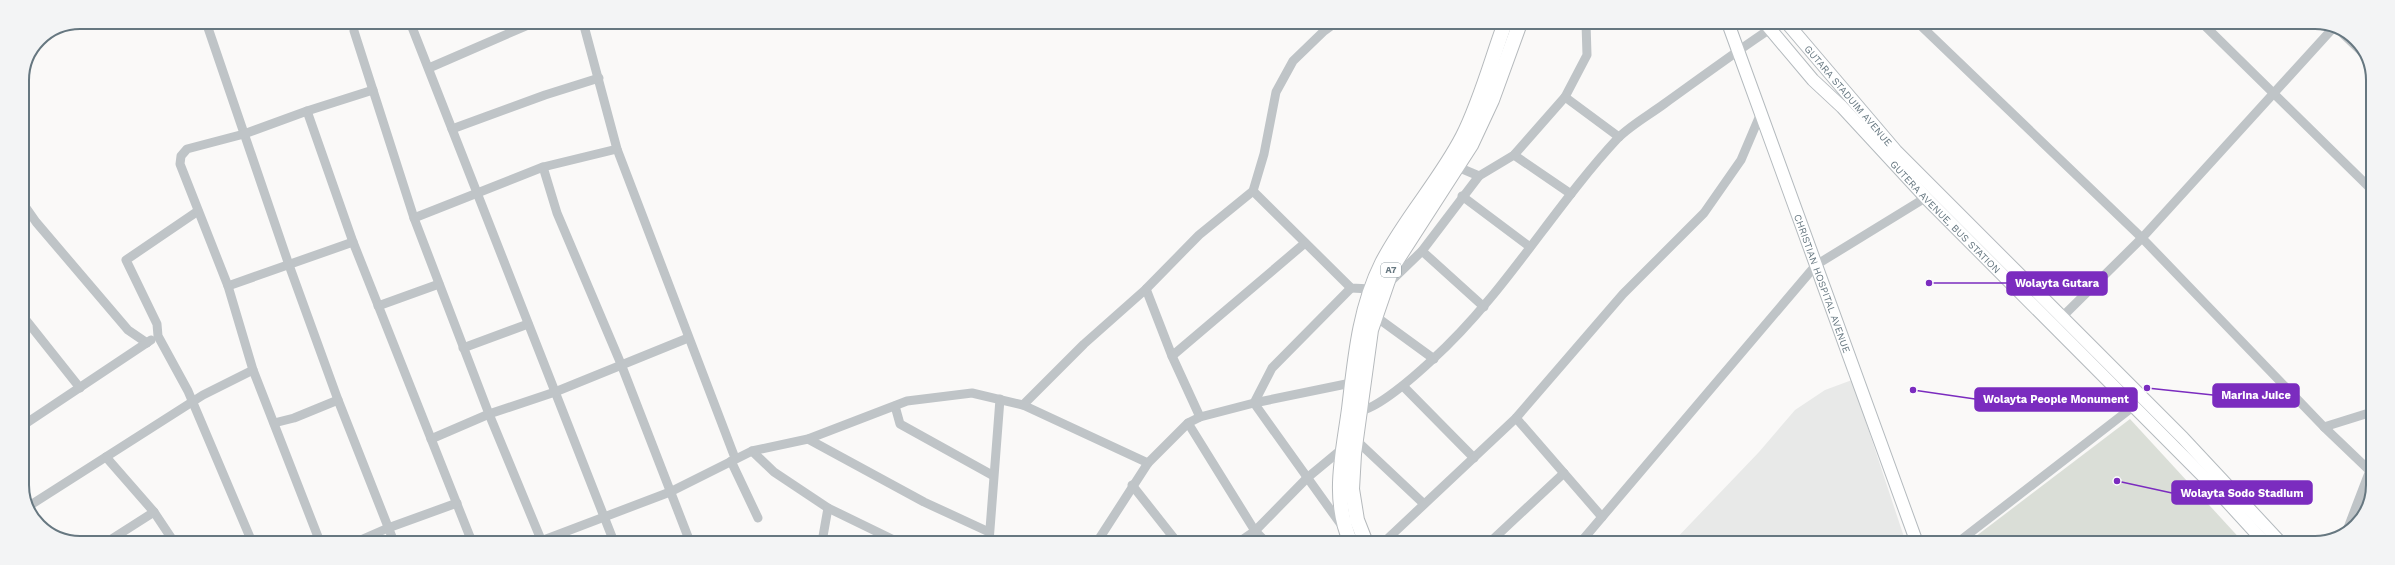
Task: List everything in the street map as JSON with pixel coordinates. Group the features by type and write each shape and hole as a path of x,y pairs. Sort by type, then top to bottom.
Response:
{"highway":[{"name":"A7","path":"1364,536 1357,520 1352,489 1356,440 1351,383 1363,312 1371,289 1397,234 1453,165 1473,114 1502,29"},
{"name":"A7","path":"1347,536 1344,529 1339,488 1342,449 1354,411 1375,316 1386,285 1403,247 1492,100 1518,29"}],"main road":[{"name":"CHRISTIAN HOSPITAL AVENUE","path":"1730,29 1914,536"},
{"name":"GUTERA AVENUE, BUS STATION","path":"1775,29 1813,80 1931,195"},
{"name":"GUTARA STADUIM AVENUE","path":"1792,29 1896,151 1931,195 2059,321 2183,438 2274,536"},
{"path":"2059,321 2134,406 2211,484 2259,536"}],"street":[{"path":"208,29 289,265 338,400 391,536"},
{"path":"354,29 372,90 414,218 489,414 540,536"},
{"path":"413,29 611,536"},
{"path":"428,68 519,29"},
{"path":"585,29 617,149 733,460 758,518"},
{"path":"1024,405 1084,344 1146,289 1199,235 1253,191 1264,154 1276,92 1293,61 1326,29"},
{"path":"1386,285 1422,251 1462,196 1479,176 1514,155 1566,96 1587,56 1586,29"},
{"path":"1354,411 1380,402 1403,386 1434,359 1484,307 1571,194 1619,137 1767,29"},
{"path":"1924,29 2142,238 2324,427 2366,464"},
{"path":"2208,29 2366,184"},
{"path":"2059,321 2142,238 2330,31"},
{"path":"452,129 545,95 599,78"},
{"path":"318,536 253,370 228,286 180,164 182,156 187,149 244,134 307,111 372,90"},
{"path":"1566,96 1619,137"},
{"path":"307,111 353,242 470,536"},
{"path":"1389,536 1516,418 1623,294 1704,213 1741,160 1761,113"},
{"path":"414,218 478,194 543,167 617,149"},
{"path":"1514,155 1571,194"},
{"path":"1453,165 1479,176"},
{"path":"543,167 557,213 621,364 688,536"},
{"path":"1253,191 1351,288 1371,289"},
{"path":"1586,536 1816,265 1931,195"},
{"path":"1462,196 1530,247"},
{"path":"198,211 126,260 157,324 158,336 191,402 249,536"},
{"path":"29,212 128,330 147,343"},
{"path":"228,286 353,242"},
{"path":"1172,356 1305,243"},
{"path":"1422,251 1484,307"},
{"path":"378,306 439,284"},
{"path":"1254,403 1272,368 1351,288"},
{"path":"1146,289 1172,356 1200,417"},
{"path":"1375,316 1434,359"},
{"path":"29,324 80,388"},
{"path":"463,348 528,324"},
{"path":"29,422 158,336"},
{"path":"431,439 489,414 555,392 688,338"},
{"path":"33,504 191,402 232,379 253,370"},
{"path":"1102,536 1132,485 1148,463 1188,423 1200,417 1254,403 1351,383"},
{"path":"1403,386 1474,458"},
{"path":"557,536 670,492 752,451 808,439 907,401 972,393 1024,405 1148,463"},
{"path":"989,536 992,475 1000,399"},
{"path":"274,423 294,418 338,400"},
{"path":"1254,403 1344,529"},
{"path":"895,406 900,424 992,475"},
{"path":"1966,536 2134,406"},
{"path":"2324,427 2366,414"},
{"path":"1516,418 1602,517"},
{"path":"1188,423 1255,531 1260,536"},
{"path":"808,439 924,502 989,532"},
{"path":"1356,440 1424,504"},
{"path":"1248,536 1255,531 1307,478 1342,449"},
{"path":"752,451 774,472 828,508 886,536"},
{"path":"106,457 154,512 170,536"},
{"path":"1496,536 1564,473"},
{"path":"2350,522 2366,481"},
{"path":"1132,485 1172,536"},
{"path":"370,536 457,503"},
{"path":"823,536 828,508"},
{"path":"116,536 154,512"}],"shaded area":[{"path":"1852,380 1904,536 1679,536 1759,452 1795,410 1825,390"},
{"path":"2130,419 2238,536 1976,536"}],"place":[{"name":"Wolayta Gutara","path":"1929,283"},
{"name":"Marina Juice","path":"2147,388"},
{"name":"Wolayta People Monument","path":"1913,390"},
{"name":"Wolayta Sodo Stadium","path":"2117,481"}]}
